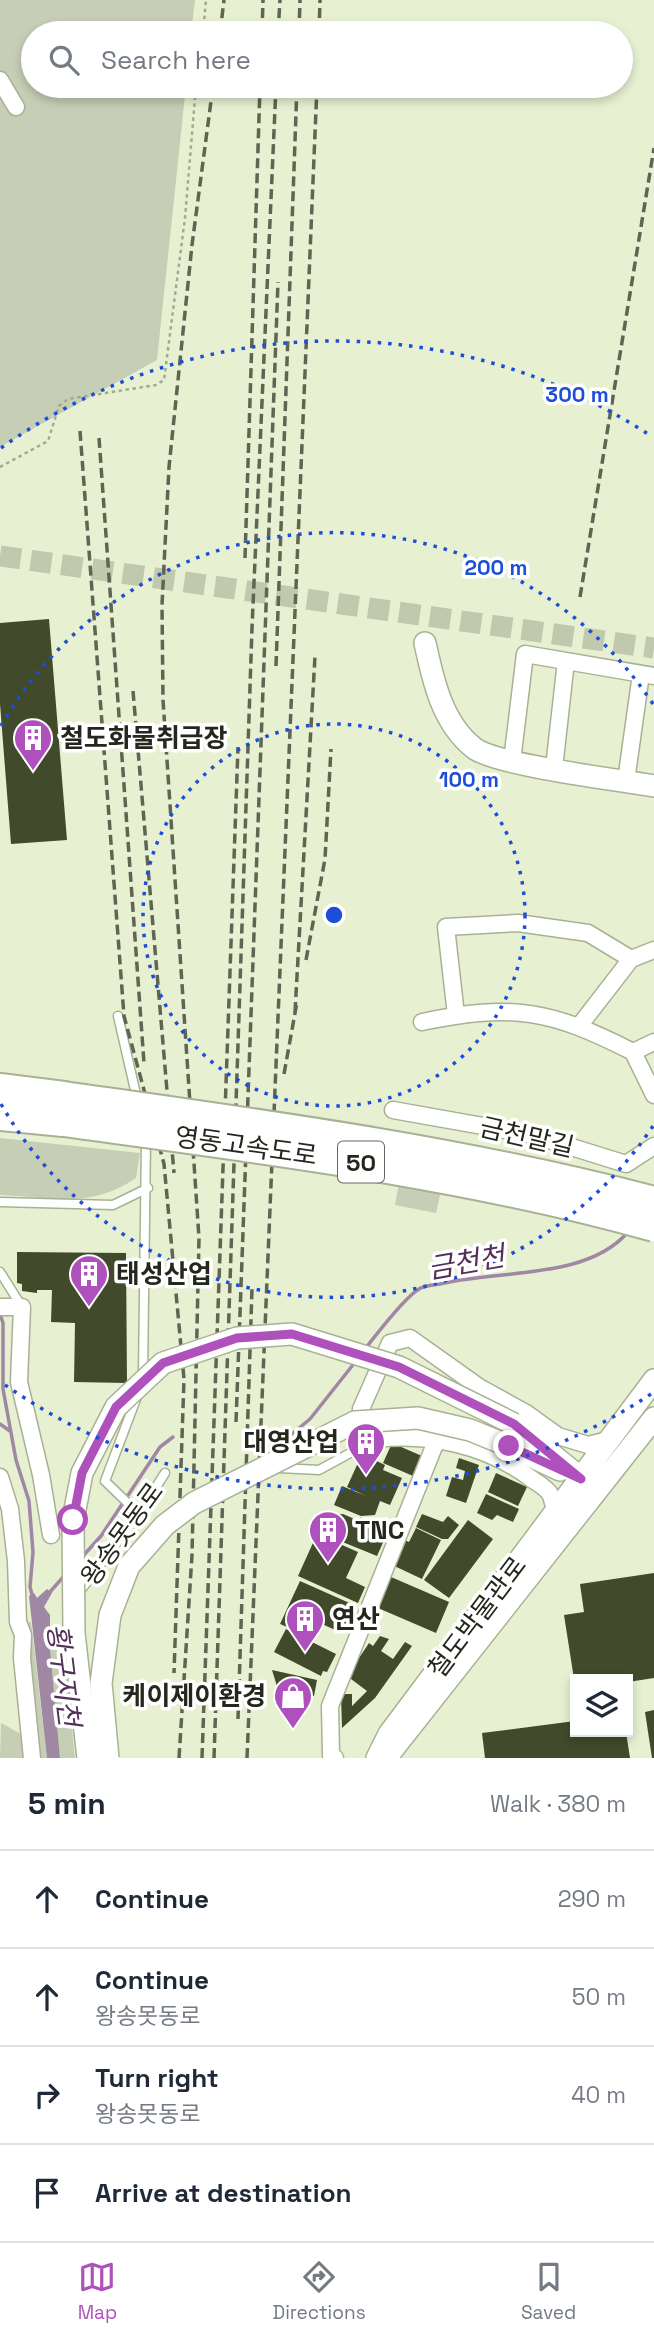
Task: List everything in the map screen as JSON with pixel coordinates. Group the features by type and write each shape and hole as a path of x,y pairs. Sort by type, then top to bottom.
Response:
{"highway":[{"name":"영동고속도로","path":"0,1088 64,1109 359,1162 571,1204 654,1227"},
{"name":"영동고속도로","path":"0,1115 64,1109 367,1139 575,1180 654,1201"}],"street":[{"path":"0,79 16,107"},
{"path":"425,643 433,683 448,717 475,749 512,761 654,786"},
{"path":"512,761 525,654 648,675 626,781"},
{"path":"554,768 566,662"},
{"path":"456,1015 446,927 518,923 588,933 631,959"},
{"path":"580,1025 631,959 654,950"},
{"path":"422,1022 456,1015 520,1012 580,1025 633,1052 654,1095"},
{"path":"633,1052 654,1042"},
{"name":"금천말길","path":"393,1110 533,1135 626,1164 654,1146"},
{"path":"0,1307 22,1307 19,1382 41,1475 51,1535"},
{"path":"88,1758 74,1633 73,1520 82,1473 116,1407 163,1363 237,1338 292,1334 399,1367 514,1424 589,1485"},
{"path":"556,1514 549,1492 523,1472 465,1446 437,1439 376,1439 361,1426 361,1409 390,1343 410,1338 479,1387 526,1413 558,1436 588,1445 608,1440"},
{"path":"589,1485 608,1440 654,1380"},
{"path":"108,1758 101,1683 110,1615 129,1566 165,1525 194,1503 355,1422 418,1418 470,1430 589,1485"},
{"path":"589,1485 654,1418"},
{"path":"335,1758 331,1755 330,1706 437,1439"},
{"path":"0,1478 10,1509 32,1758"},
{"name":"철도박물관로","path":"377,1758 388,1734 556,1514 589,1485"},
{"name":"철도박물관로","path":"386,1758 589,1485"}],"lane":[{"path":"118,1016 148,1149 144,1374 131,1419 105,1481 139,1514"},
{"path":"0,1202 113,1205 148,1188"},
{"path":"0,1272 22,1307"},
{"path":"279,1468 319,1469 376,1439"},
{"name":"왕송못동로","path":"82,1758 66,1609 139,1514 165,1473"}],"path":[{"path":"205,21 206,0"},
{"path":"0,467 48,441 59,406 68,399 156,385 164,380 185,218 195,98"}],"green space":[{"path":"0,0 195,0 192,21 21,21 21,98 185,98 157,360 0,447"},
{"path":"0,1138 140,1153 136,1178 119,1188 87,1198 54,1199 0,1195"},
{"path":"399,1183 441,1191 436,1213 395,1205"},
{"path":"18,1622 31,1622 47,1758 32,1758"},
{"path":"64,1647 75,1758 60,1758 50,1648"},
{"path":"1,1723 23,1735 28,1758 0,1758"}],"shaded area":[{"name":"황구지천","path":"47,1589 52,1593 44,1607 50,1615 50,1648 60,1758 47,1758 29,1596 34,1593 37,1598"}],"building":[{"name":"철도화물취급장","path":"49,619 67,840 11,844 0,704 0,623"},
{"name":"태성산업","path":"17,1252 126,1253 127,1383 74,1382 75,1323 51,1322 52,1290 37,1290 37,1293 22,1291 22,1284 17,1283"},
{"path":"392,1443 422,1456 413,1476 383,1463"},
{"path":"362,1454 385,1465 383,1470 402,1478 390,1505 380,1501 375,1515 361,1516 334,1505 342,1486 366,1496 347,1487"},
{"path":"459,1458 479,1465 466,1503 446,1496 452,1477 463,1480 465,1471 456,1468"},
{"path":"496,1473 527,1487 518,1506 488,1492"},
{"path":"486,1494 519,1509 513,1522 497,1515 492,1520 477,1513"},
{"path":"343,1514 359,1521 360,1517 389,1529 377,1556 323,1534 332,1515"},
{"path":"422,1514 443,1522 448,1516 459,1525 448,1539 442,1539 416,1527"},
{"path":"468,1520 493,1539 449,1598 424,1580"},
{"path":"416,1528 441,1540 422,1579 388,1563 400,1538 409,1542"},
{"name":"TNC","path":"317,1534 358,1552 346,1578 365,1587 358,1603 298,1576"},
{"path":"654,1573 654,1678 633,1681 633,1674 573,1674 564,1615 584,1612 580,1584"},
{"path":"391,1577 449,1602 436,1633 378,1608"},
{"path":"300,1581 354,1605 342,1633 322,1624 315,1639 280,1624"},
{"name":"연산","path":"286,1629 336,1654 327,1672 323,1671 321,1676 274,1652"},
{"path":"380,1636 389,1639 381,1651 393,1659 405,1642 412,1646 375,1698 342,1728 341,1694 352,1694 352,1706 367,1691 347,1676 369,1643 373,1646"},
{"path":"272,1670 317,1680 314,1696 302,1693 302,1697 280,1696"},
{"path":"654,1710 654,1758 652,1758 645,1712"},
{"path":"570,1722 570,1737 627,1737 630,1758 485,1758 482,1733"}],"waterway":[{"name":"금천천","path":"365,1349 398,1308 422,1288 467,1279 566,1266 610,1248 627,1233"},
{"path":"0,1314 3,1323 3,1389 16,1460 29,1501 33,1552 30,1587 33,1598"},
{"name":"금천천","path":"287,1438 310,1419 356,1361"},
{"path":"0,1424 10,1431"},
{"name":"황구지천","path":"82,1557 101,1536 160,1447 173,1437"},
{"name":"황구지천","path":"49,1593 65,1575"}],"tunnel":[{"path":"0,556 654,648"}],"railway":[{"path":"221,21 224,0"},
{"path":"262,21 263,0"},
{"path":"279,21 280,0"},
{"path":"299,21 300,0"},
{"path":"319,21 320,0"},
{"path":"179,1758 192,1555 199,1238 163,700 162,605 169,467 192,245 211,98"},
{"path":"245,558 260,98"},
{"path":"214,1758 252,628 275,98"},
{"path":"276,666 297,98"},
{"path":"247,1758 316,98"},
{"path":"580,597 654,148"},
{"path":"236,1422 278,282"},
{"path":"80,431 124,1016 164,1164 184,1379 174,1673"},
{"path":"99,438 144,1063"},
{"path":"295,1012 315,656"},
{"path":"133,691 174,1173"},
{"path":"202,1758 238,747"},
{"path":"306,960 325,859 331,749"},
{"path":"284,1074 297,1002"},
{"path":"238,1719 252,1289"}],"place":[{"name":"철도화물취급장","path":"33,772"},
{"name":"태성산업","path":"89,1308"},
{"name":"대영산업","path":"366,1476"},
{"name":"TNC","path":"328,1564"},
{"name":"연산","path":"305,1653"},
{"name":"케이제이환경","path":"293,1730"}],"route":[{"path":"73,1520 82,1473 116,1407 163,1363 237,1338 292,1334 348,1349 399,1367 514,1424 581,1479 509,1446"}]}
